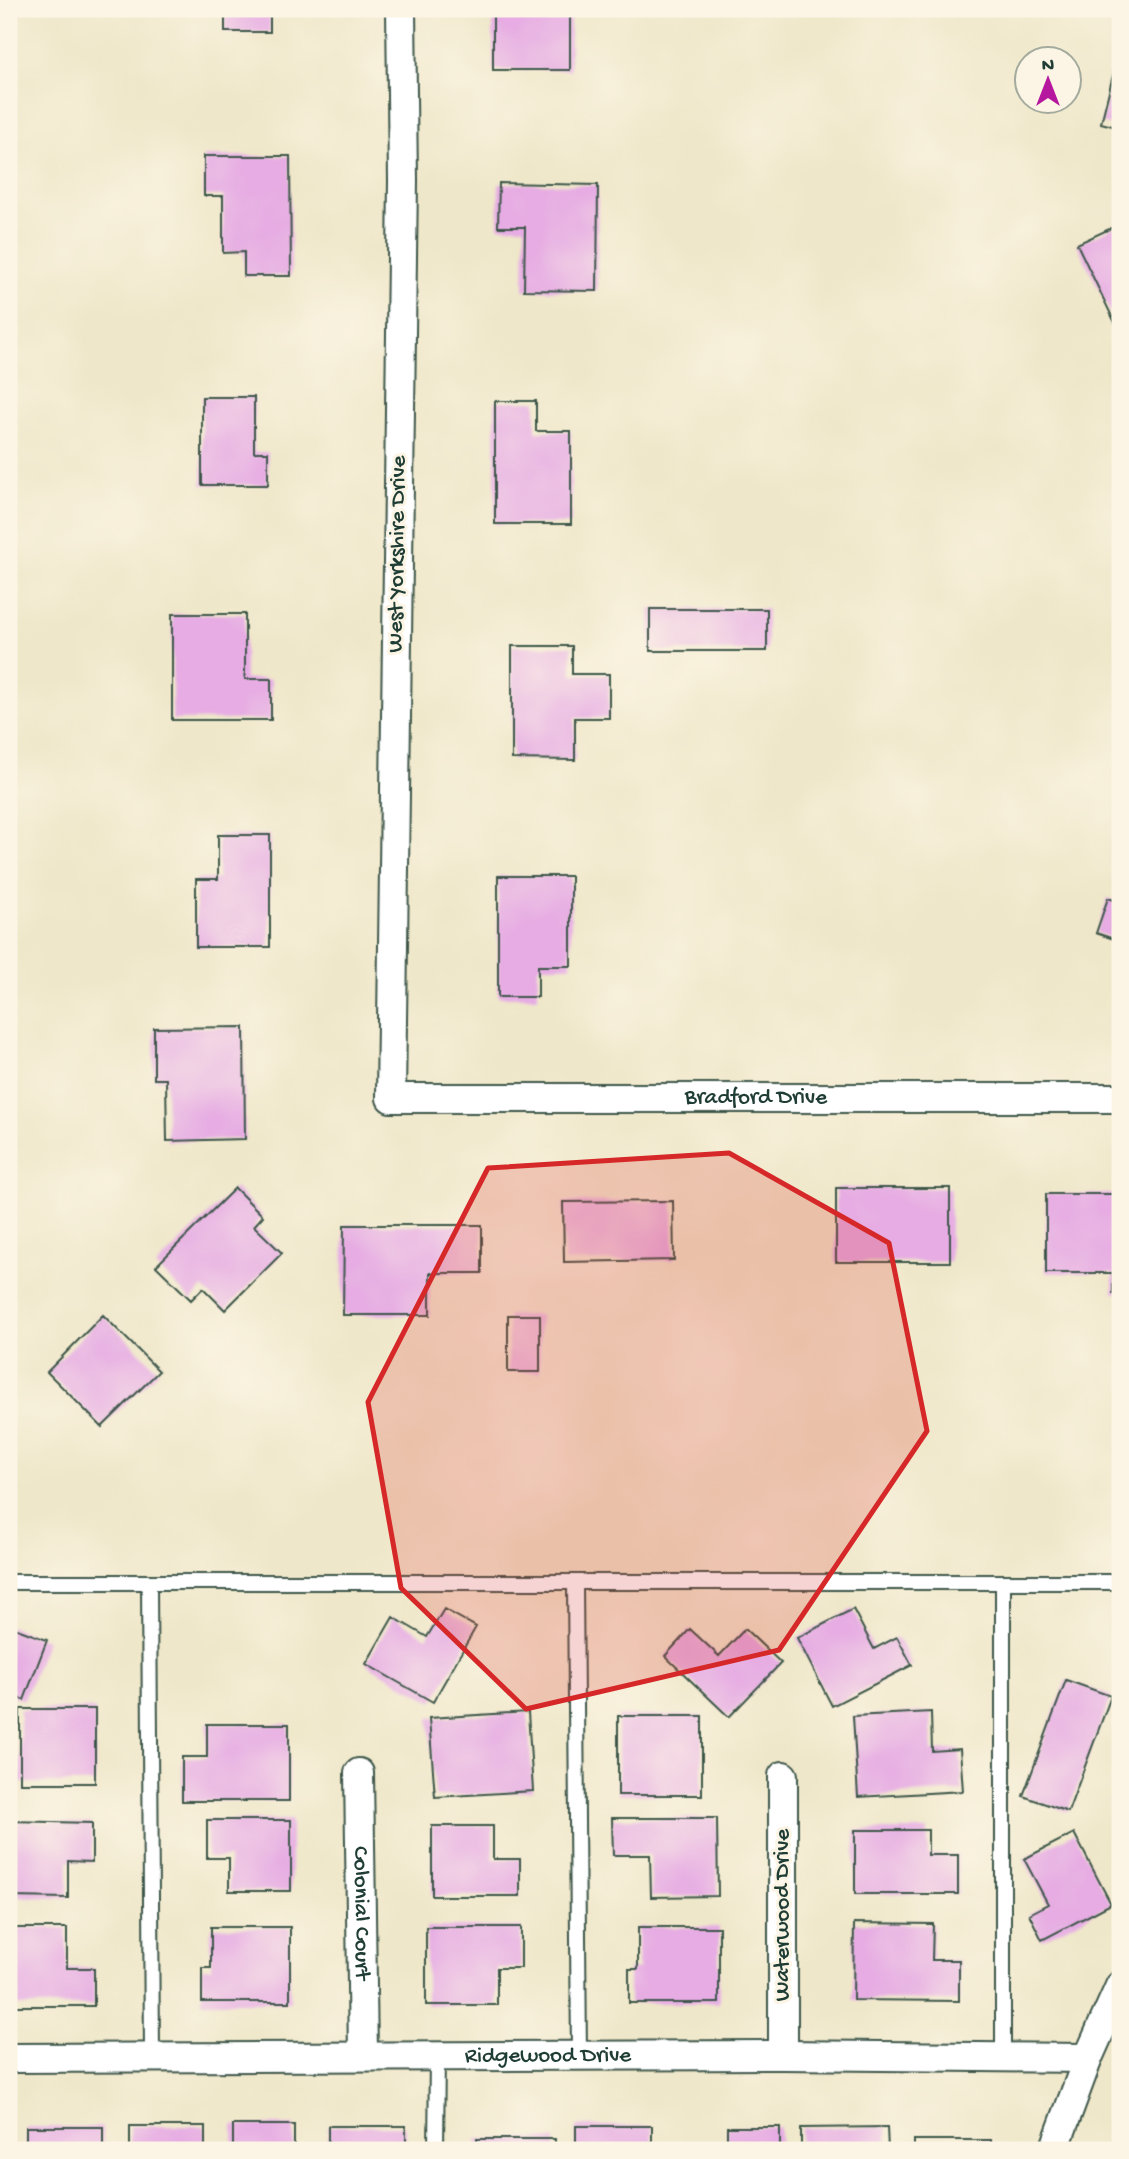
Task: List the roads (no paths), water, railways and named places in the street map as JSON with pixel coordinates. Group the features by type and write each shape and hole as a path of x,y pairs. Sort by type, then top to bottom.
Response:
{"street":[{"name":"West Yorkshire Drive","path":"391,1098 403,181 401,9"},
{"name":"Bradford Drive","path":"391,1098 1120,1098"},
{"name":"Colonial Court","path":"359,1773 363,2054"},
{"name":"Waterwood Drive","path":"783,1776 783,2054"},
{"path":"1054,2150 1088,2059 1120,1986"},
{"name":"Ridgewood Drive","path":"9,2058 363,2054 783,2054 1088,2059"}],"lane":[{"path":"9,1582 1120,1582"},
{"path":"149,1582 152,2056"},
{"path":"575,1583 579,2054"},
{"path":"1003,1583 1003,2057"},
{"path":"436,2150 437,2054"}]}
